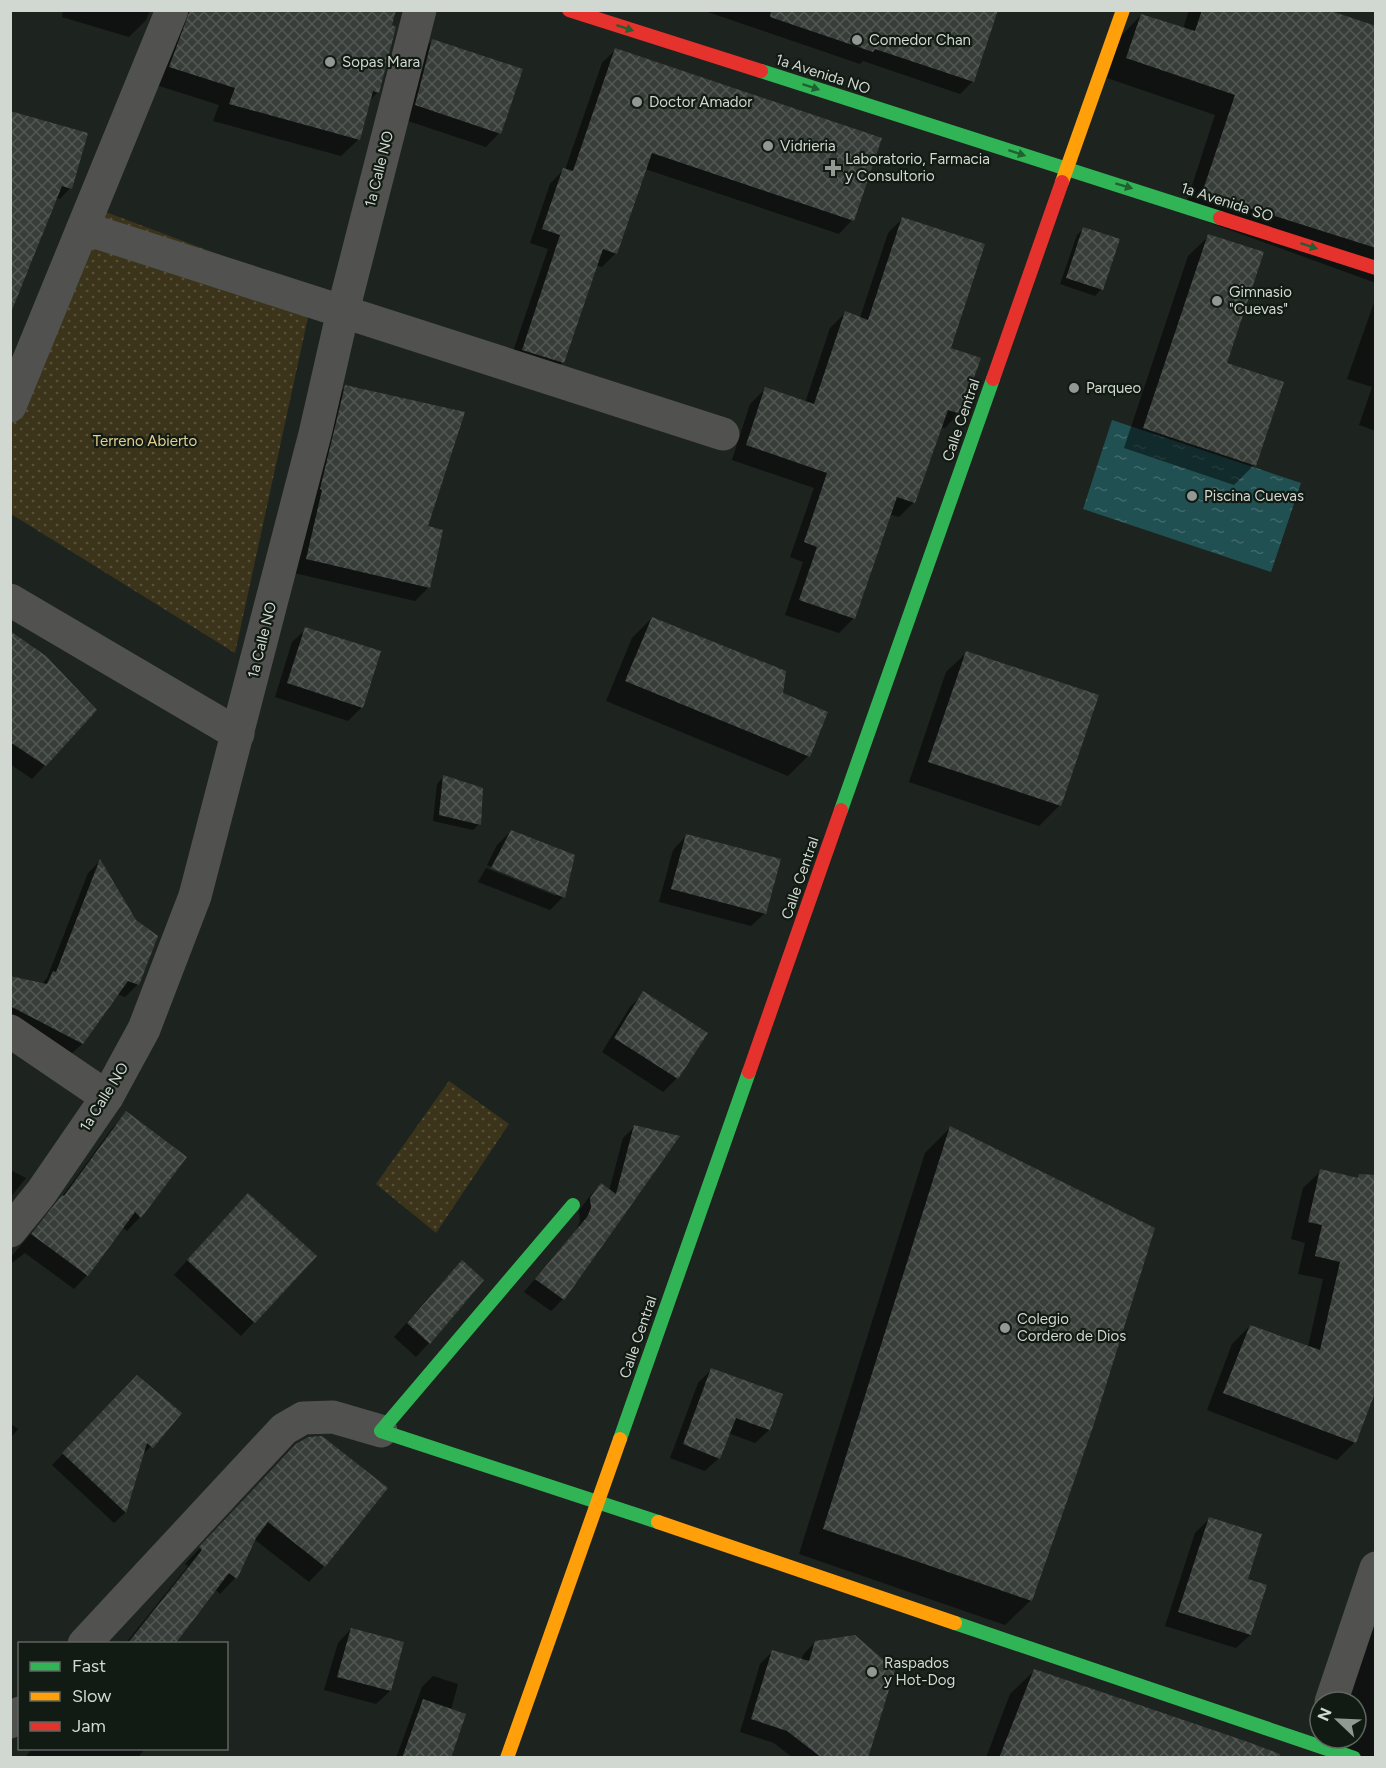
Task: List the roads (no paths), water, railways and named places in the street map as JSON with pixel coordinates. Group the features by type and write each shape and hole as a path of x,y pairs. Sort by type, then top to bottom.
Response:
{"street":[{"path":"10,406 172,10"},
{"name":"1a Calle NO","path":"10,1231 41,1193 106,1097 144,1029 195,896 315,434 342,311 420,10"},
{"name":"1a Avenida NO","path":"569,10 1068,169"},
{"name":"Calle Central","path":"507,1758 1123,10"},
{"name":"1a Avenida SO","path":"1068,169 1376,268"},
{"path":"83,228 723,434"},
{"path":"10,600 238,734"},
{"path":"10,1031 106,1097"},
{"path":"381,1431 573,1205"},
{"path":"86,1642 285,1429 303,1418 333,1417 597,1501 1308,1743"},
{"path":"1335,1690 1376,1568"},
{"path":"1329,1750 1354,1758"}],"water":[{"name":"Piscina Cuevas","path":"1112,420 1301,483 1271,572 1083,509"}],"place":[{"name":"Comedor Chan","path":"857,40"},
{"name":"Sopas Mara","path":"330,62"},
{"name":"Doctor Amador","path":"637,102"},
{"name":"Vidrieria","path":"768,146"},
{"name":"Laboratorio, Farmacia y Consultorio","path":"833,168"},
{"name":"Gimnasio \"Cuevas\"","path":"1217,301"},
{"name":"Parqueo","path":"1074,388"},
{"name":"Piscina Cuevas","path":"1192,496"},
{"name":"Colegio Cordero de Dios","path":"1005,1328"},
{"name":"Raspados y Hot-Dog","path":"872,1672"}],"park label":[{"name":"Terreno Abierto","path":"145,441"}]}
